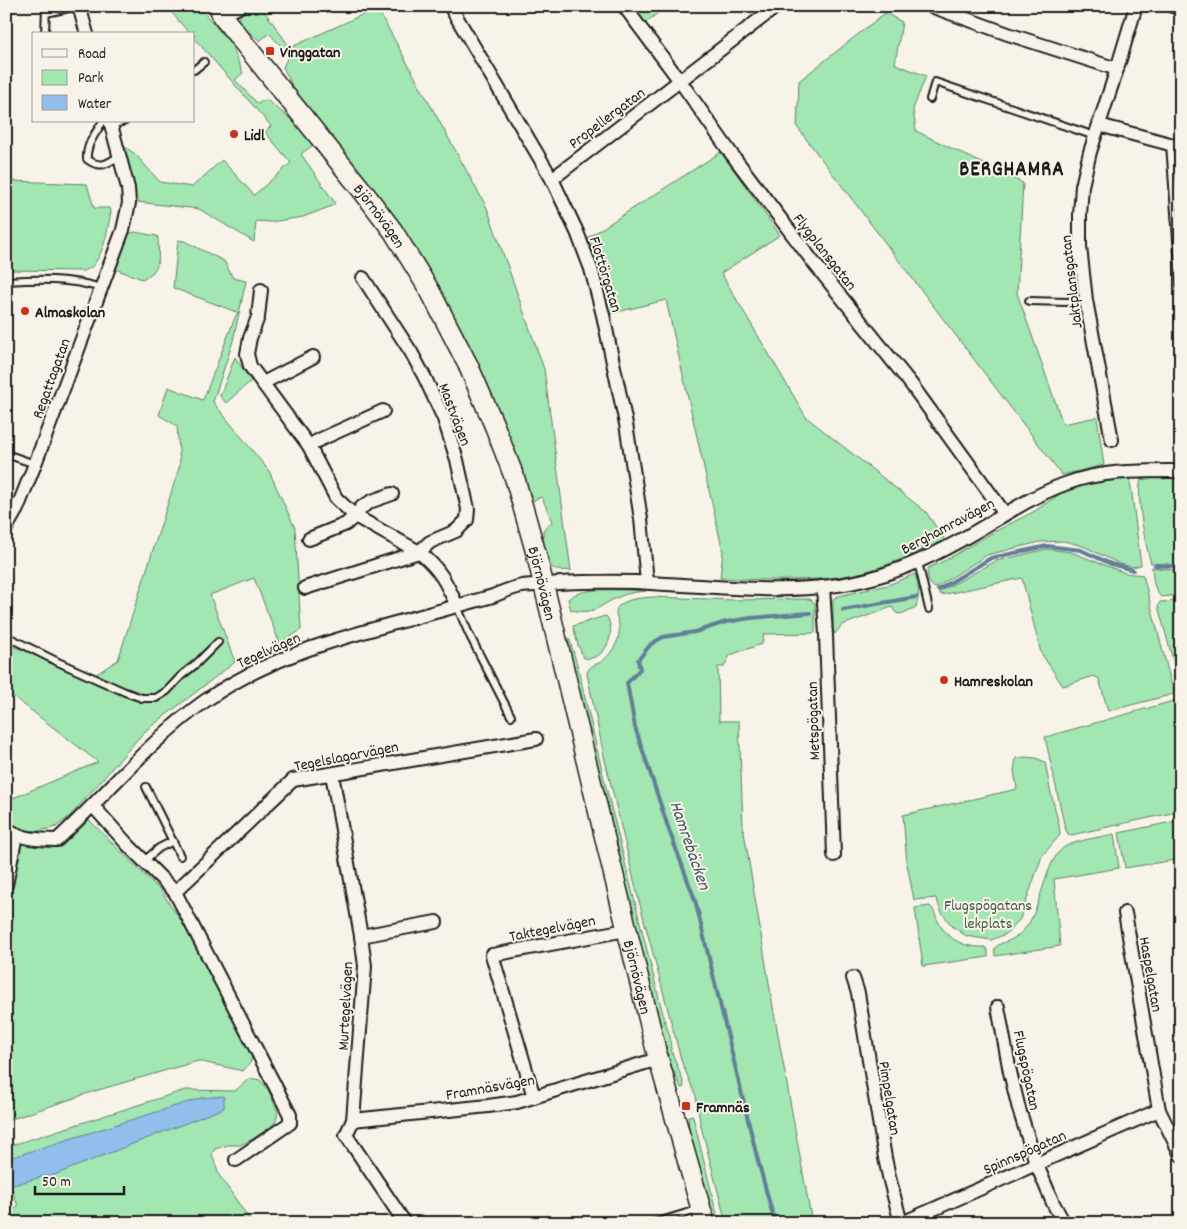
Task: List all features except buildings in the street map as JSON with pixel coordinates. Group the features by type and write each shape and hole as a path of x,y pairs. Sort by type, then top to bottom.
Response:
{"main road":[{"name":"Björnövägen","path":"216,10 366,194 393,231 430,292 468,365 495,427 515,479 544,584 626,930 659,1061 703,1216"}],"street":[{"path":"79,6 86,32"},
{"path":"216,10 240,6"},
{"name":"Flottörgatan","path":"450,6 552,179 577,232 591,269 604,315 626,424 641,519 647,582"},
{"name":"Flygplansgatan","path":"624,6 730,152 911,384 1005,514"},
{"name":"Propellergatan","path":"552,179 778,6"},
{"path":"931,6 1008,34 1117,69"},
{"name":"Jaktplansgatan","path":"1112,440 1086,300 1080,247 1080,216 1082,186 1090,152 1136,6"},
{"path":"1172,6 1181,9"},
{"name":"Regattagatan","path":"6,528 17,509 36,464 123,230 129,203 128,188 108,122"},
{"path":"1097,130 1176,146"},
{"name":"Mastvägen","path":"305,588 419,552 430,542 456,531 467,520 468,509 457,460 444,419 411,352 363,278"},
{"path":"261,290 258,317 250,338 247,354 250,366 310,446 336,498 355,516 419,552 438,570 447,583 457,606"},
{"path":"262,383 314,357"},
{"path":"310,446 319,440 383,411"},
{"name":"Berghamravägen","path":"544,584 647,582 732,588 823,587 871,578 918,562 951,546 1044,492 1068,482 1098,475 1129,471 1181,471"},
{"path":"309,539 346,524 372,501 392,494"},
{"name":"Tegelvägen","path":"11,832 28,839 57,840 153,744 181,719 236,681 257,670 301,651 336,640 521,586 544,584"},
{"name":"Metspögatan","path":"823,587 834,854"},
{"name":"Tegelslagarvägen","path":"175,892 293,780 536,739"},
{"name":"Murtegelvägen","path":"332,774 365,966 353,1120 346,1135 405,1223"},
{"path":"93,806 175,892 290,1115 290,1123 236,1160"},
{"path":"6,885 11,832"},
{"name":"Haspelgatan","path":"1125,913 1159,1110 1181,1155"},
{"path":"361,936 436,922"},
{"name":"Taktegelvägen","path":"534,1097 492,955 626,930"},
{"name":"Pimpelgatan","path":"853,978 858,993 885,1158 902,1223"},
{"name":"Flugspögatan","path":"998,1007 1019,1109 1036,1163 1053,1203 1064,1223"},
{"name":"Framnäsvägen","path":"353,1120 517,1102 648,1062 659,1061"},
{"name":"Spinnspögatan","path":"902,1223 1159,1110"}],"lane":[{"path":"45,32 46,9 79,6"},
{"path":"195,69 204,62"},
{"path":"930,99 935,82 1097,130"},
{"path":"108,122 89,144 87,159 93,164 101,165 119,156"},
{"path":"1176,146 1181,295"},
{"path":"6,281 52,279 86,283 101,288"},
{"path":"1029,301 1067,302 1086,300"},
{"path":"6,454 36,464"},
{"path":"918,562 929,610"},
{"path":"457,606 469,634 511,716"},
{"path":"6,636 58,662 142,698 156,698 167,691 218,642"},
{"path":"146,787 180,856"},
{"path":"144,861 159,848 173,841"},
{"path":"654,1223 703,1216"}],"green space":[{"path":"166,6 198,6 231,44 243,73 235,80 258,104 267,100 300,127 313,145 301,154 335,203 332,206 303,217 271,222 256,221 254,242 199,209 137,202 138,200 131,194 120,134 124,146 135,154 160,182 192,187 222,160 254,195 291,163 265,132 271,126 195,39 195,32 188,32"},
{"path":"252,6 262,8 292,50 294,46 377,8 487,208 544,369 571,571 553,568 546,559 543,530 552,522 542,497 534,501 493,398 477,365 296,94 283,67 289,55 269,33 260,41 238,22 243,12"},
{"path":"633,6 667,6 645,23"},
{"path":"885,13 902,22 895,64 926,76 913,109 916,131 1023,183 1017,293 1063,424 1097,417 1104,465 1062,475 797,127 799,81"},
{"path":"6,152 12,181 87,184 94,208 110,208 110,218 103,246 98,258 91,267 84,271 6,270"},
{"path":"721,152 780,235 721,273 806,417 926,512 945,540 878,568 838,577 788,580 720,578 723,552 666,300 609,314 587,238"},
{"path":"134,232 157,236 158,238 156,269 142,279 115,269 127,235"},
{"path":"178,240 184,241 224,261 233,278 246,281 233,341 213,402 269,471 295,528 301,630 280,644 254,578 210,595 235,662 144,732 70,816 56,827 39,831 20,830 6,821 6,801 98,762 6,691 6,644 95,675 118,660 180,465 177,426 159,415 168,387 203,400 236,315 239,313 173,288"},
{"path":"235,357 251,381 226,403 220,396"},
{"path":"1125,475 1129,479 1131,487 1141,565 1132,567 1120,564 1083,546 1064,541 1040,542 987,555 935,588 929,582 928,568 1035,511 1061,493 1088,483"},
{"path":"1181,477 1181,565 1151,563 1146,545 1140,509 1141,479"},
{"path":"1047,549 1071,552 1125,573 1143,575 1174,694 1108,711 1099,679 1094,676 1063,686 1041,653 1022,578 941,595 939,592 996,561"},
{"path":"1152,567 1181,571 1181,595 1161,597 1155,587"},
{"path":"915,574 919,590 916,607 901,614 896,613 892,607 842,625 835,634 833,629 833,599 838,596 888,585"},
{"path":"589,591 646,591 625,595 596,609 586,611 571,610 568,599 574,595"},
{"path":"653,597 735,600 810,599 815,603 815,633 764,634 762,644 730,655 724,667 718,667 719,721 739,721 743,826 812,1223 726,1223 700,1122 696,1096 682,1063 638,897 604,756 587,674 591,667 606,658 616,644 619,637 617,608 631,600"},
{"path":"1181,601 1181,689 1158,606 1160,602"},
{"path":"605,616 610,624 611,631 607,645 598,656 584,658 573,626"},
{"path":"566,638 569,638 578,668 605,783 670,1036 671,1050 683,1081 684,1087 681,1088 665,1051"},
{"path":"1177,700 1181,716 1181,811 1071,835 1068,834 1065,828 1045,737"},
{"name":"Flugspögatans lekplats","path":"1016,758 1036,758 1045,762 1060,835 1042,856 1020,919 1006,934 991,940 966,936 952,926 942,913 936,898 914,900 907,864 903,815 1017,789 1014,771"},
{"path":"87,818 162,892 182,922 252,1055 251,1062 243,1071 198,1061 95,1091 6,1121 7,840 39,844"},
{"path":"1181,820 1181,859 1125,868 1119,833"},
{"path":"1114,834 1119,868 1054,879 1060,946 995,956 996,946 1017,936 1029,923 1056,855 1066,846"},
{"path":"930,906 947,934 958,942 971,946 985,947 988,951 988,957 923,966 915,908"},
{"path":"250,1078 260,1080 268,1089 278,1112 276,1121 269,1129 253,1139 240,1145 228,1145 215,1149 212,1154 219,1175 252,1223 6,1223 6,1193 12,1210 18,1206 6,1174 6,1147 185,1090 235,1091"},
{"path":"692,1115 719,1223 712,1223 690,1140 688,1116"}],"water":[{"path":"224,1096 224,1108 49,1177 45,1176 6,1187 6,1159 201,1098"}],"waterway":[{"name":"Hamrebäcken","path":"938,590 991,558 1047,546 1081,550 1111,564 1133,570"},
{"name":"Hamrebäcken","path":"1155,565 1181,567"},
{"name":"Hamrebäcken","path":"843,610 916,597"},
{"name":"Hamrebäcken","path":"775,1223 757,1157 695,900 669,830 635,727 627,683 640,669 638,660 651,644 663,637 695,632 726,622 810,613"}],"place":[{"name":"Vinggatan","path":"270,51"},
{"name":"Lidl","path":"234,134"},
{"name":"Almaskolan","path":"25,311"},
{"name":"Hamreskolan","path":"944,680"},
{"name":"Framnäs","path":"686,1106"}],"district":[{"name":"BERGHAMRA","path":"1012,168"}]}
